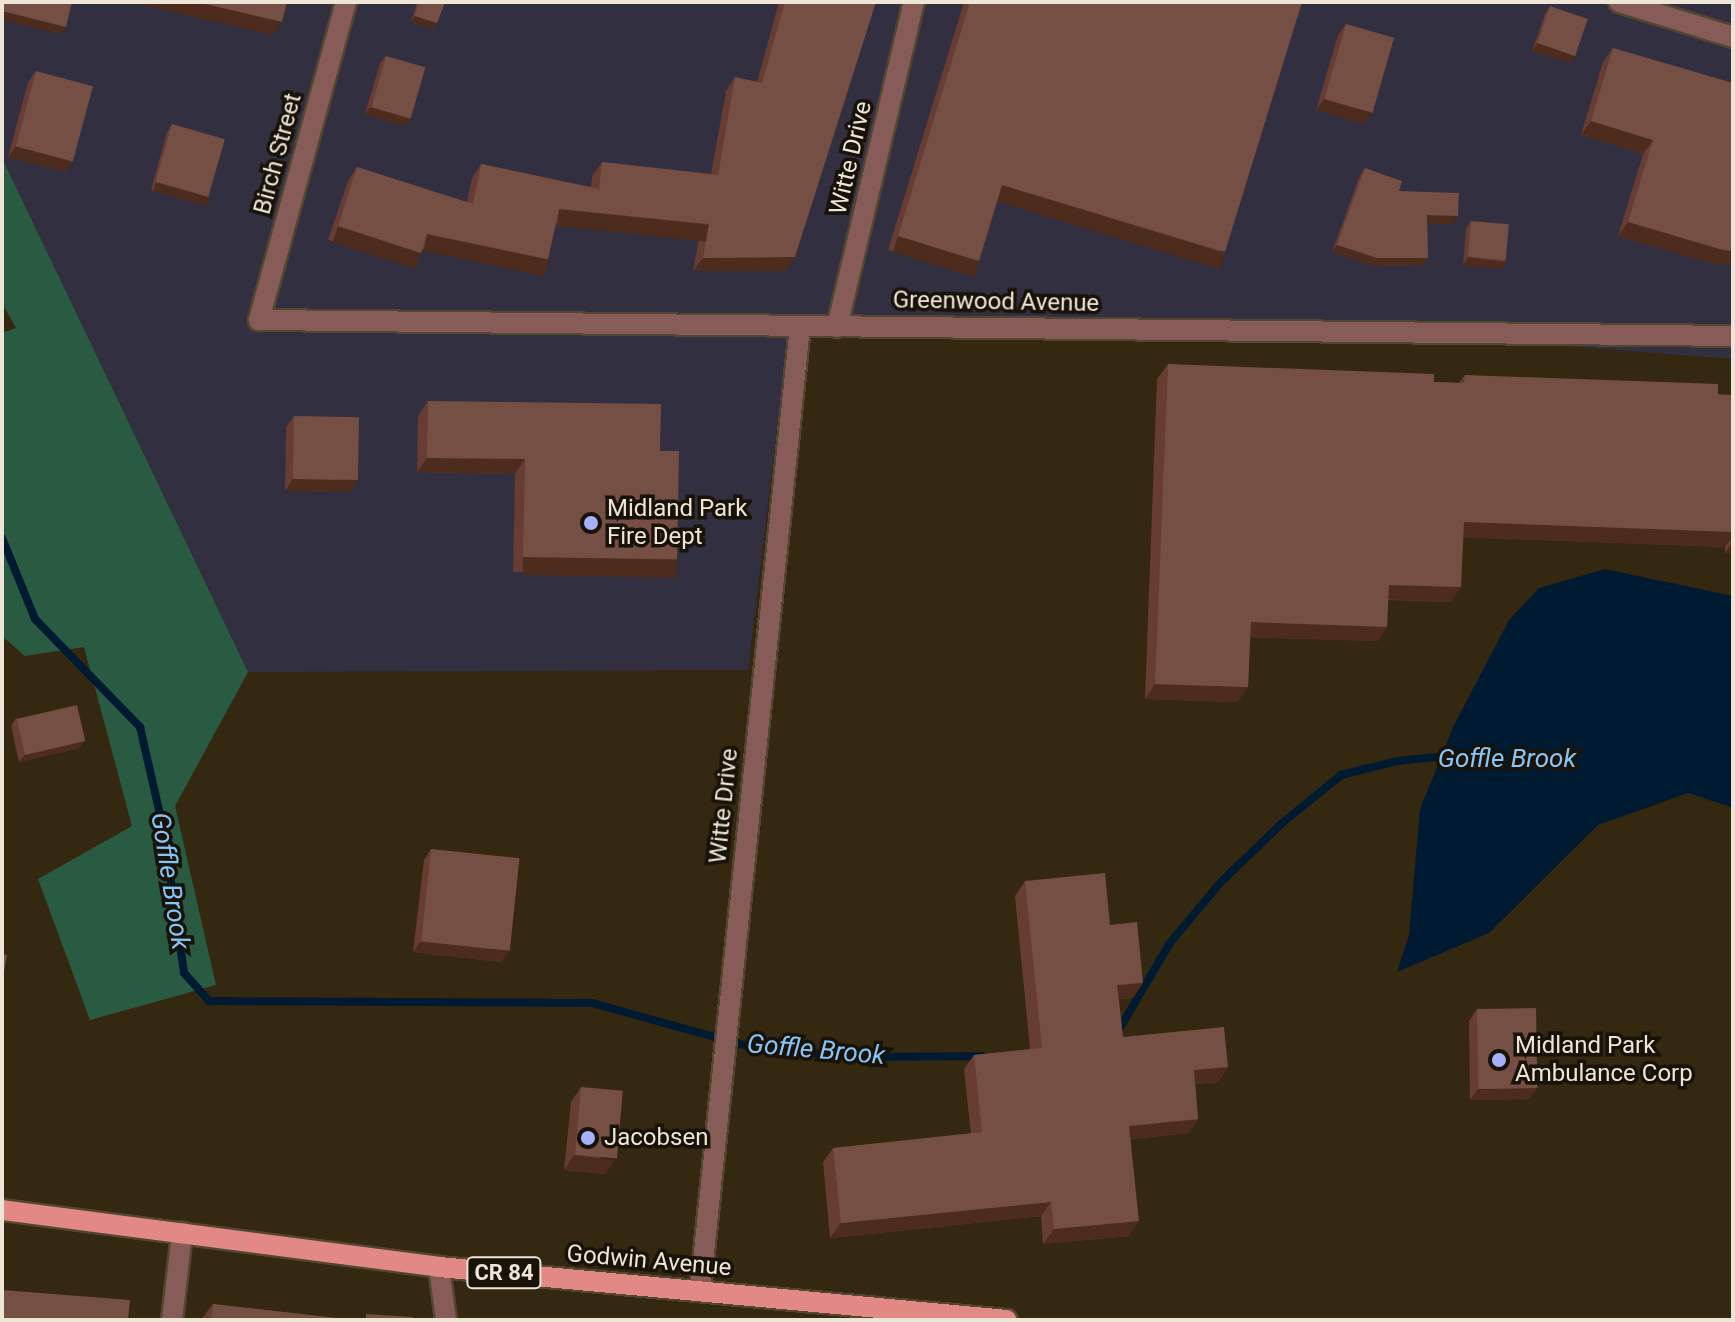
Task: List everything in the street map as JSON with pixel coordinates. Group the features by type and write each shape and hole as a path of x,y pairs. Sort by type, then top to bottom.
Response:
{"main road":[{"name":"Godwin Avenue","path":"2,1210 439,1267 700,1291 852,1313 1007,1320"}],"street":[{"name":"Birch Street","path":"259,320 346,2"},
{"name":"Witte Drive","path":"837,327 914,2"},
{"path":"1619,2 1733,37"},
{"name":"Greenwood Avenue","path":"259,320 1733,336"},
{"name":"Witte Drive","path":"700,1291 800,326"},
{"path":"172,1320 182,1233"},
{"path":"439,1267 446,1320"}],"shaded area":[{"path":"2,2 1733,2 1733,359 1488,340 789,331 748,670 248,672 2,158"}],"green space":[{"path":"2,158 248,672 175,806 216,985 90,1020 38,879 132,826 84,647 25,656 2,636 2,333 16,328 2,303"}],"water":[{"path":"1605,569 1733,596 1733,808 1688,793 1598,825 1489,933 1397,972 1409,935 1420,809 1454,725 1509,620 1539,588"}],"building":[{"path":"2,2 72,2 66,27 2,11"},
{"path":"197,2 287,2 282,22"},
{"path":"419,2 445,2 437,23 415,16"},
{"path":"785,2 876,2 795,257 703,258 709,224 559,209 548,259 427,234 421,253 338,226 357,167 473,204 481,164 599,189 602,162 718,175 735,77 762,83"},
{"path":"970,2 1302,2 1225,252 1002,185 979,261 898,236"},
{"path":"1550,6 1588,19 1575,56 1537,43"},
{"path":"1346,24 1394,38 1373,113 1325,99"},
{"path":"1613,48 1733,83 1733,251 1628,222 1653,140 1591,121"},
{"path":"386,56 425,67 411,118 371,107"},
{"path":"36,71 93,86 73,162 16,146"},
{"path":"172,124 225,139 208,197 155,182"},
{"path":"1365,168 1402,181 1399,191 1459,193 1458,216 1427,215 1428,258 1377,258 1337,245"},
{"path":"1471,221 1509,224 1506,260 1468,257"},
{"path":"1168,364 1434,374 1434,382 1464,383 1465,375 1718,384 1718,395 1733,395 1733,532 1464,522 1461,587 1389,585 1387,627 1251,622 1248,687 1155,684"},
{"name":"Midland Park Fire Dept","path":"428,401 661,404 660,451 679,451 677,559 523,557 525,459 427,458"},
{"path":"294,416 359,417 358,480 293,479"},
{"path":"77,705 85,741 25,755 17,719"},
{"path":"431,849 520,858 510,951 421,941"},
{"path":"1105,873 1110,925 1137,922 1143,983 1117,985 1123,1037 1224,1027 1228,1067 1194,1070 1198,1119 1129,1126 1139,1221 1054,1229 1051,1202 841,1223 833,1148 982,1132 974,1055 1042,1048 1025,881"},
{"path":"2,954 7,955 2,982"},
{"name":"Midland Park Ambulance Corp","path":"1536,1008 1537,1088 1478,1089 1477,1009"},
{"path":"581,1087 623,1091 617,1158 575,1155"},
{"path":"2,1290 130,1300 128,1320 2,1320"},
{"path":"213,1304 354,1320 211,1320"},
{"path":"366,1314 413,1317 413,1320 366,1320"}],"waterway":[{"name":"Goffle Brook","path":"2,538 35,619 140,727 164,832 184,973 209,1001 592,1003 761,1050 874,1057 982,1056"},
{"name":"Goffle Brook","path":"1117,1033 1170,943 1220,883 1281,824 1341,775 1397,761 1456,755"}],"place":[{"name":"Midland Park Fire Dept","path":"591,523"},
{"name":"Midland Park Ambulance Corp","path":"1499,1060"},
{"name":"Jacobsen","path":"588,1138"}]}
